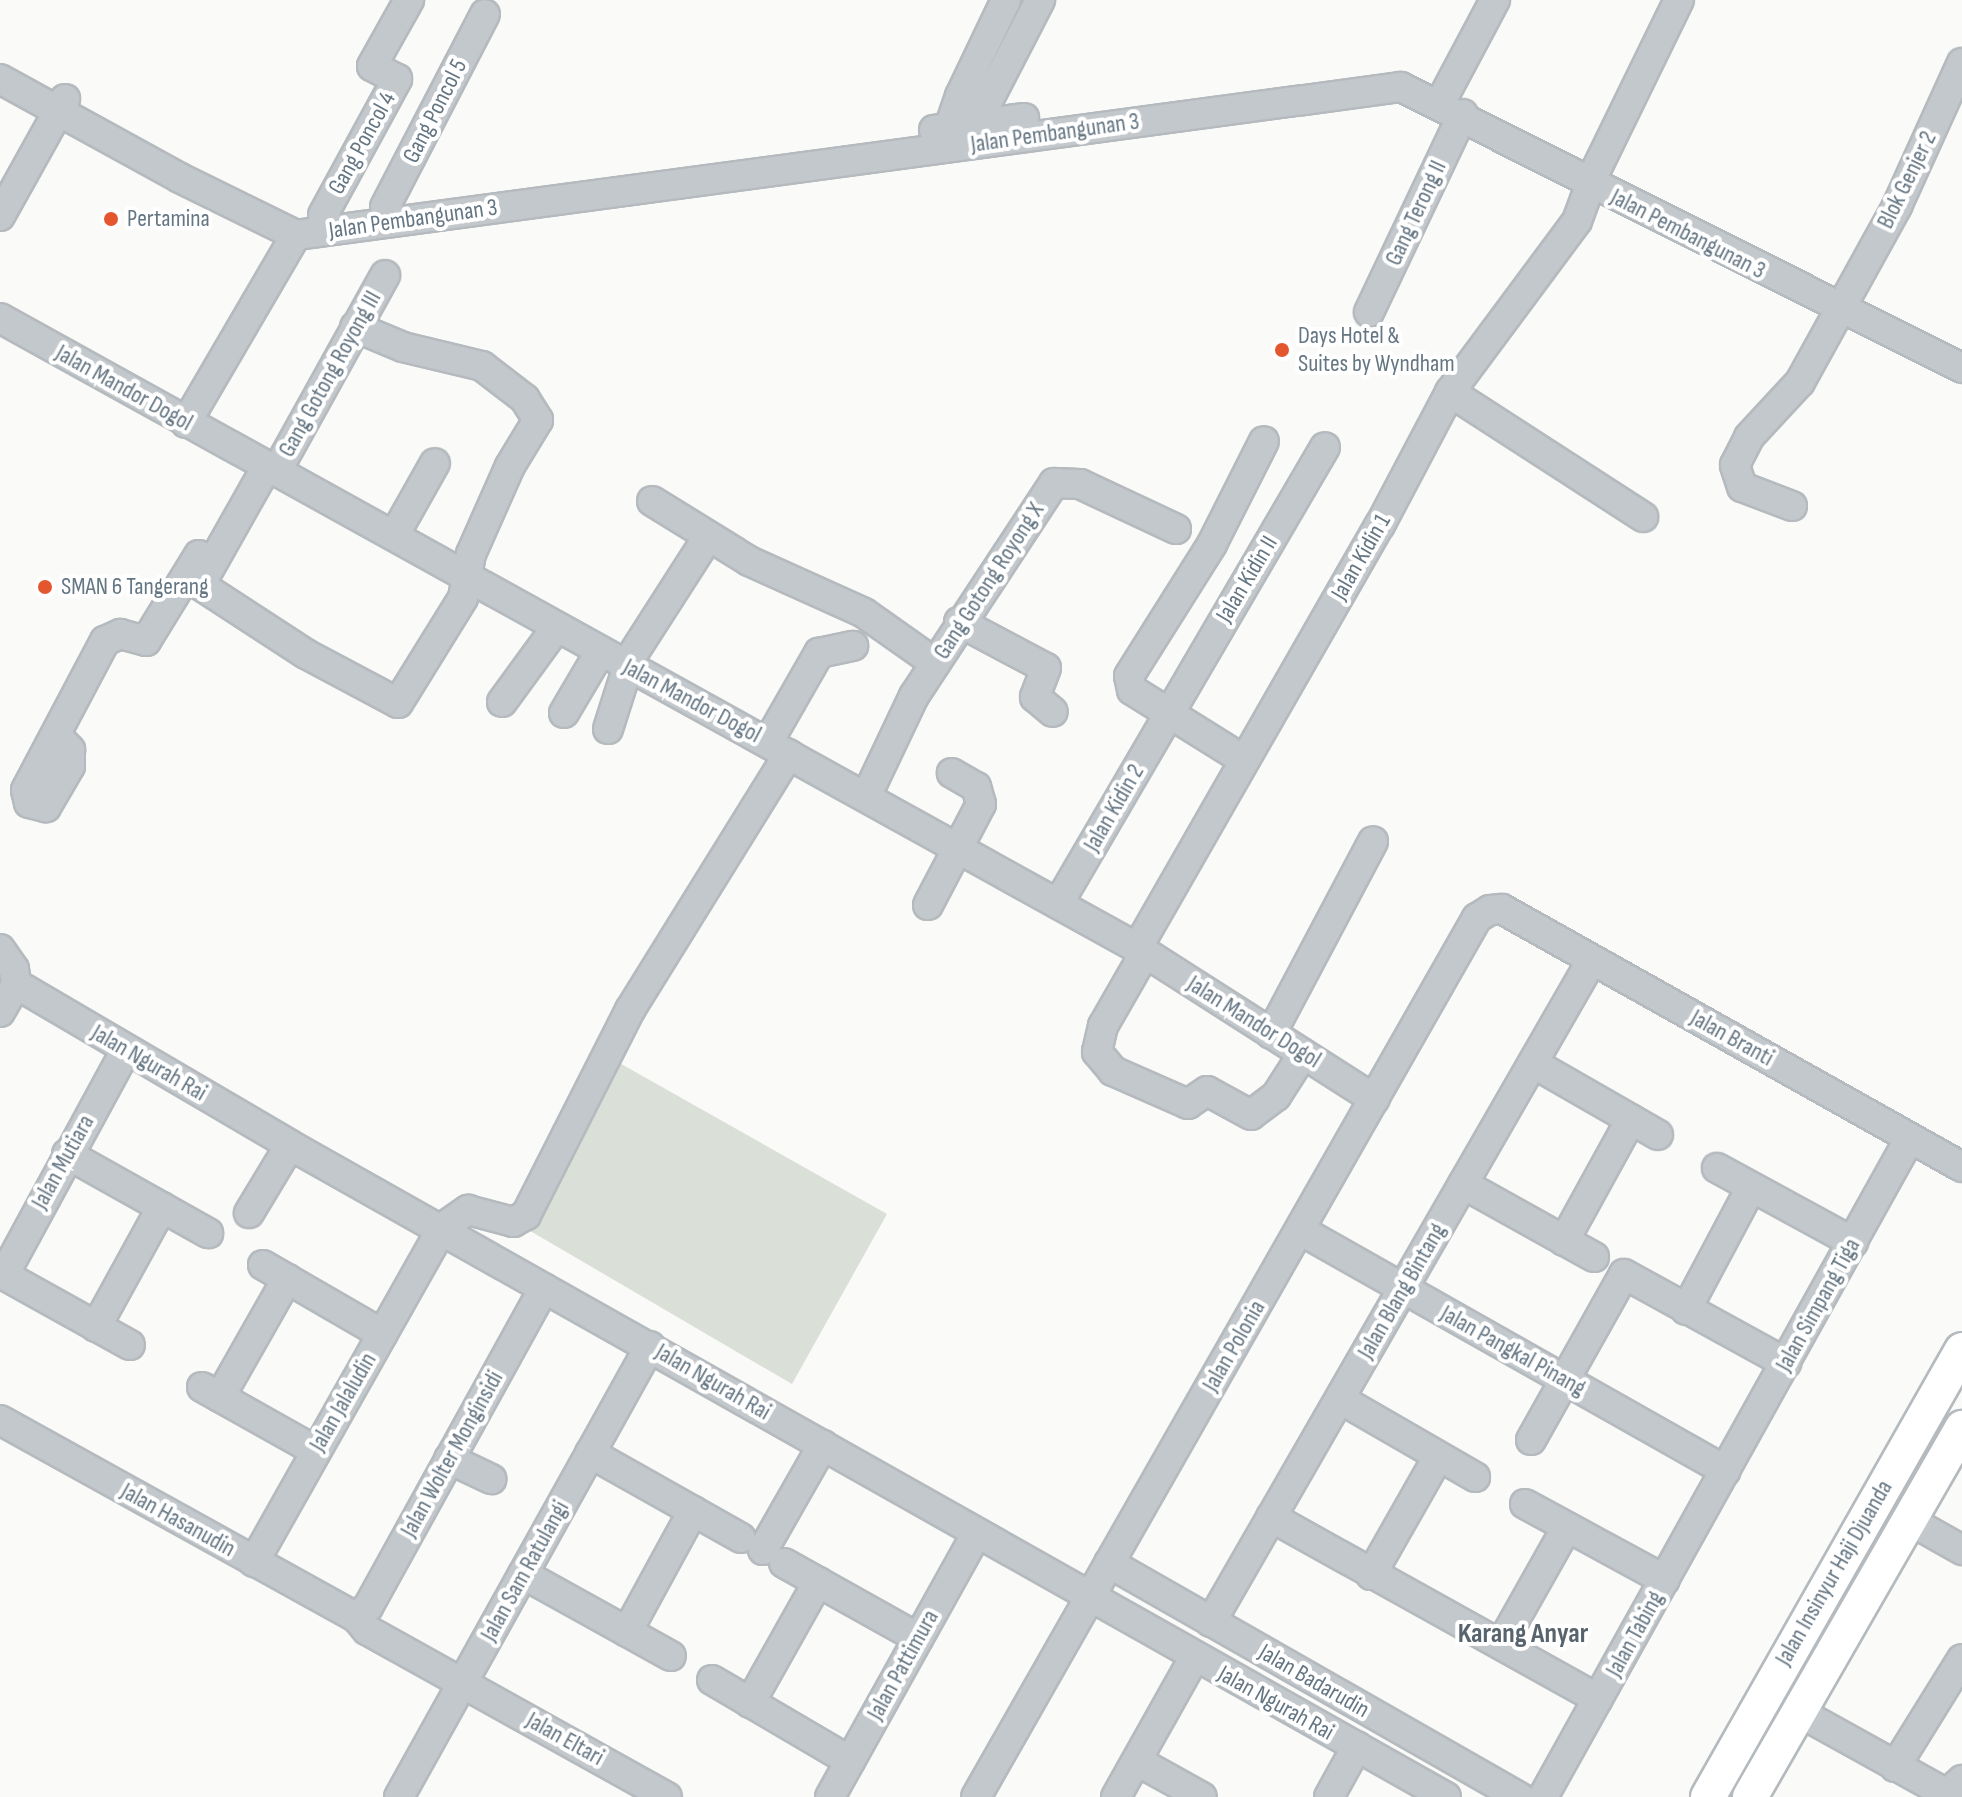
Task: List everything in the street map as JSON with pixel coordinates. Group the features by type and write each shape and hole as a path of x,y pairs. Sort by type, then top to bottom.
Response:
{"main road":[{"name":"Jalan Insinyur Haji Djuanda","path":"1708,1797 1962,1350"},
{"path":"1914,1435 1954,1441"},
{"name":"Jalan Insinyur Haji Djuanda","path":"1750,1797 1954,1441"},
{"path":"1892,1474 1917,1506"}],"street":[{"name":"Gang Poncol 4","path":"323,215 397,79 372,66 409,0"},
{"path":"968,130 960,96 1006,0"},
{"path":"968,130 1040,0"},
{"name":"Gang Terong II","path":"1369,312 1495,0"},
{"name":"Jalan Kidin 1","path":"1303,1054 1276,1096 1251,1115 1207,1091 1188,1104 1113,1071 1097,1052 1103,1026 1138,965 1143,938 1380,525 1450,392 1577,221 1593,179 1679,0"},
{"name":"Gang Poncol 5","path":"385,207 485,14"},
{"path":"0,62 61,105 111,133"},
{"name":"Blok Genjer 2","path":"1792,506 1742,487 1735,465 1749,437 1800,382 1897,206 1962,63"},
{"name":"Jalan Pembangunan 3","path":"111,133 296,235 449,207 803,159 968,130 1373,73 1405,74 1593,179 1843,302 1962,368"},
{"path":"0,79 61,105"},
{"path":"0,216 61,105"},
{"name":"Jalan Pembangunan 3","path":"111,133 289,214 323,215 385,207 449,207"},
{"path":"186,423 296,235"},
{"name":"Gang Gotong Royong III","path":"265,467 385,275"},
{"name":"Jalan Pembangunan 3","path":"1843,302 1962,347"},
{"name":"Jalan Mandor Dogol","path":"0,318 265,467 395,534 556,628 1141,950 1374,1099"},
{"path":"265,467 200,585 293,647 396,704 463,598 471,554 510,466 538,420 525,399 482,366 403,347 355,327"},
{"path":"1450,392 1643,517"},
{"path":"1244,760 1132,690 1129,676 1212,544 1264,441"},
{"name":"Jalan Kidin II","path":"1168,711 1325,447"},
{"path":"395,534 435,463"},
{"path":"58,737 58,724 105,641 120,634 146,641 265,467"},
{"name":"Gang Gotong Royong X","path":"866,797 959,622 1054,483 1080,484 1176,529"},
{"path":"652,501 708,537 864,613 935,663"},
{"path":"608,729 630,668 663,603 708,537"},
{"path":"959,622 1046,668 1035,697 1053,712"},
{"path":"502,702 556,628"},
{"path":"438,1236 468,1210 513,1222 526,1215 630,1010 778,748 819,653 853,646"},
{"path":"564,713 600,652"},
{"name":"Jalan Kidin 2","path":"1058,904 1168,711"},
{"path":"928,905 981,804 976,787 952,773"},
{"path":"1271,1034 1373,841"},
{"name":"Jalan Branti","path":"1502,909 1962,1167"},
{"name":"Jalan Polonia","path":"976,1797 1477,918 1502,909"},
{"path":"0,949 14,969 16,984 0,1012"},
{"name":"Jalan Blang Bintang","path":"1211,1622 1592,960"},
{"name":"Jalan Ngurah Rai","path":"16,984 438,1236 544,1288 650,1346 1194,1658 1446,1797"},
{"name":"Jalan Mutiara","path":"96,1327 4,1275 126,1050"},
{"path":"1533,1063 1658,1135"},
{"path":"1564,1241 1631,1119"},
{"name":"Jalan Simpang Tiga","path":"1726,1471 1910,1138"},
{"path":"249,1213 290,1145"},
{"path":"67,1154 208,1233"},
{"path":"1717,1168 1853,1242"},
{"path":"1463,1184 1594,1257"},
{"path":"1686,1310 1751,1188"},
{"path":"130,1345 96,1327 162,1207"},
{"name":"Jalan Pangkal Pinang","path":"1300,1230 1726,1471"},
{"name":"Jalan Jalaludin","path":"254,1562 438,1236"},
{"path":"316,1451 211,1392 275,1272 382,1334"},
{"path":"1531,1440 1624,1274 1786,1363"},
{"name":"Jalan Wolter Monginsidi","path":"356,1617 368,1607 544,1288"},
{"name":"Jalan Sam Ratulangi","path":"409,1794 463,1682 650,1346"},
{"path":"1340,1399 1475,1477"},
{"name":"Jalan Hasanudin","path":"0,1420 356,1617 367,1630 463,1682"},
{"path":"763,1550 823,1445"},
{"path":"590,1453 918,1638"},
{"path":"1371,1575 1438,1457"},
{"path":"449,1459 491,1479"},
{"name":"Jalan Tabing","path":"1543,1797 1726,1471"},
{"path":"1525,1504 1665,1580"},
{"path":"1917,1506 1962,1550"},
{"path":"627,1632 693,1511"},
{"path":"1271,1517 1598,1699"},
{"path":"1501,1644 1567,1527"},
{"name":"Jalan Pattimura","path":"830,1797 977,1533"},
{"name":"Jalan Badarudin","path":"1109,1563 1520,1797"},
{"path":"523,1574 671,1656"},
{"path":"750,1703 818,1582"},
{"path":"1116,1797 1194,1658"},
{"path":"1895,1767 1962,1659"},
{"path":"712,1680 850,1761"},
{"name":"Jalan Eltari","path":"463,1682 667,1797"},
{"path":"1799,1712 1947,1794 1962,1780"},
{"path":"1329,1797 1357,1746"},
{"path":"1137,1761 1202,1797"}],"shaded area":[{"path":"607,1056 887,1214 792,1384 508,1218"}],"place":[{"name":"Pertamina","path":"111,219"},
{"name":"Days Hotel & Suites by Wyndham","path":"1282,350"},
{"name":"SMAN 6 Tangerang","path":"45,587"}],"district":[{"name":"Karang Anyar","path":"1523,1634"}]}
